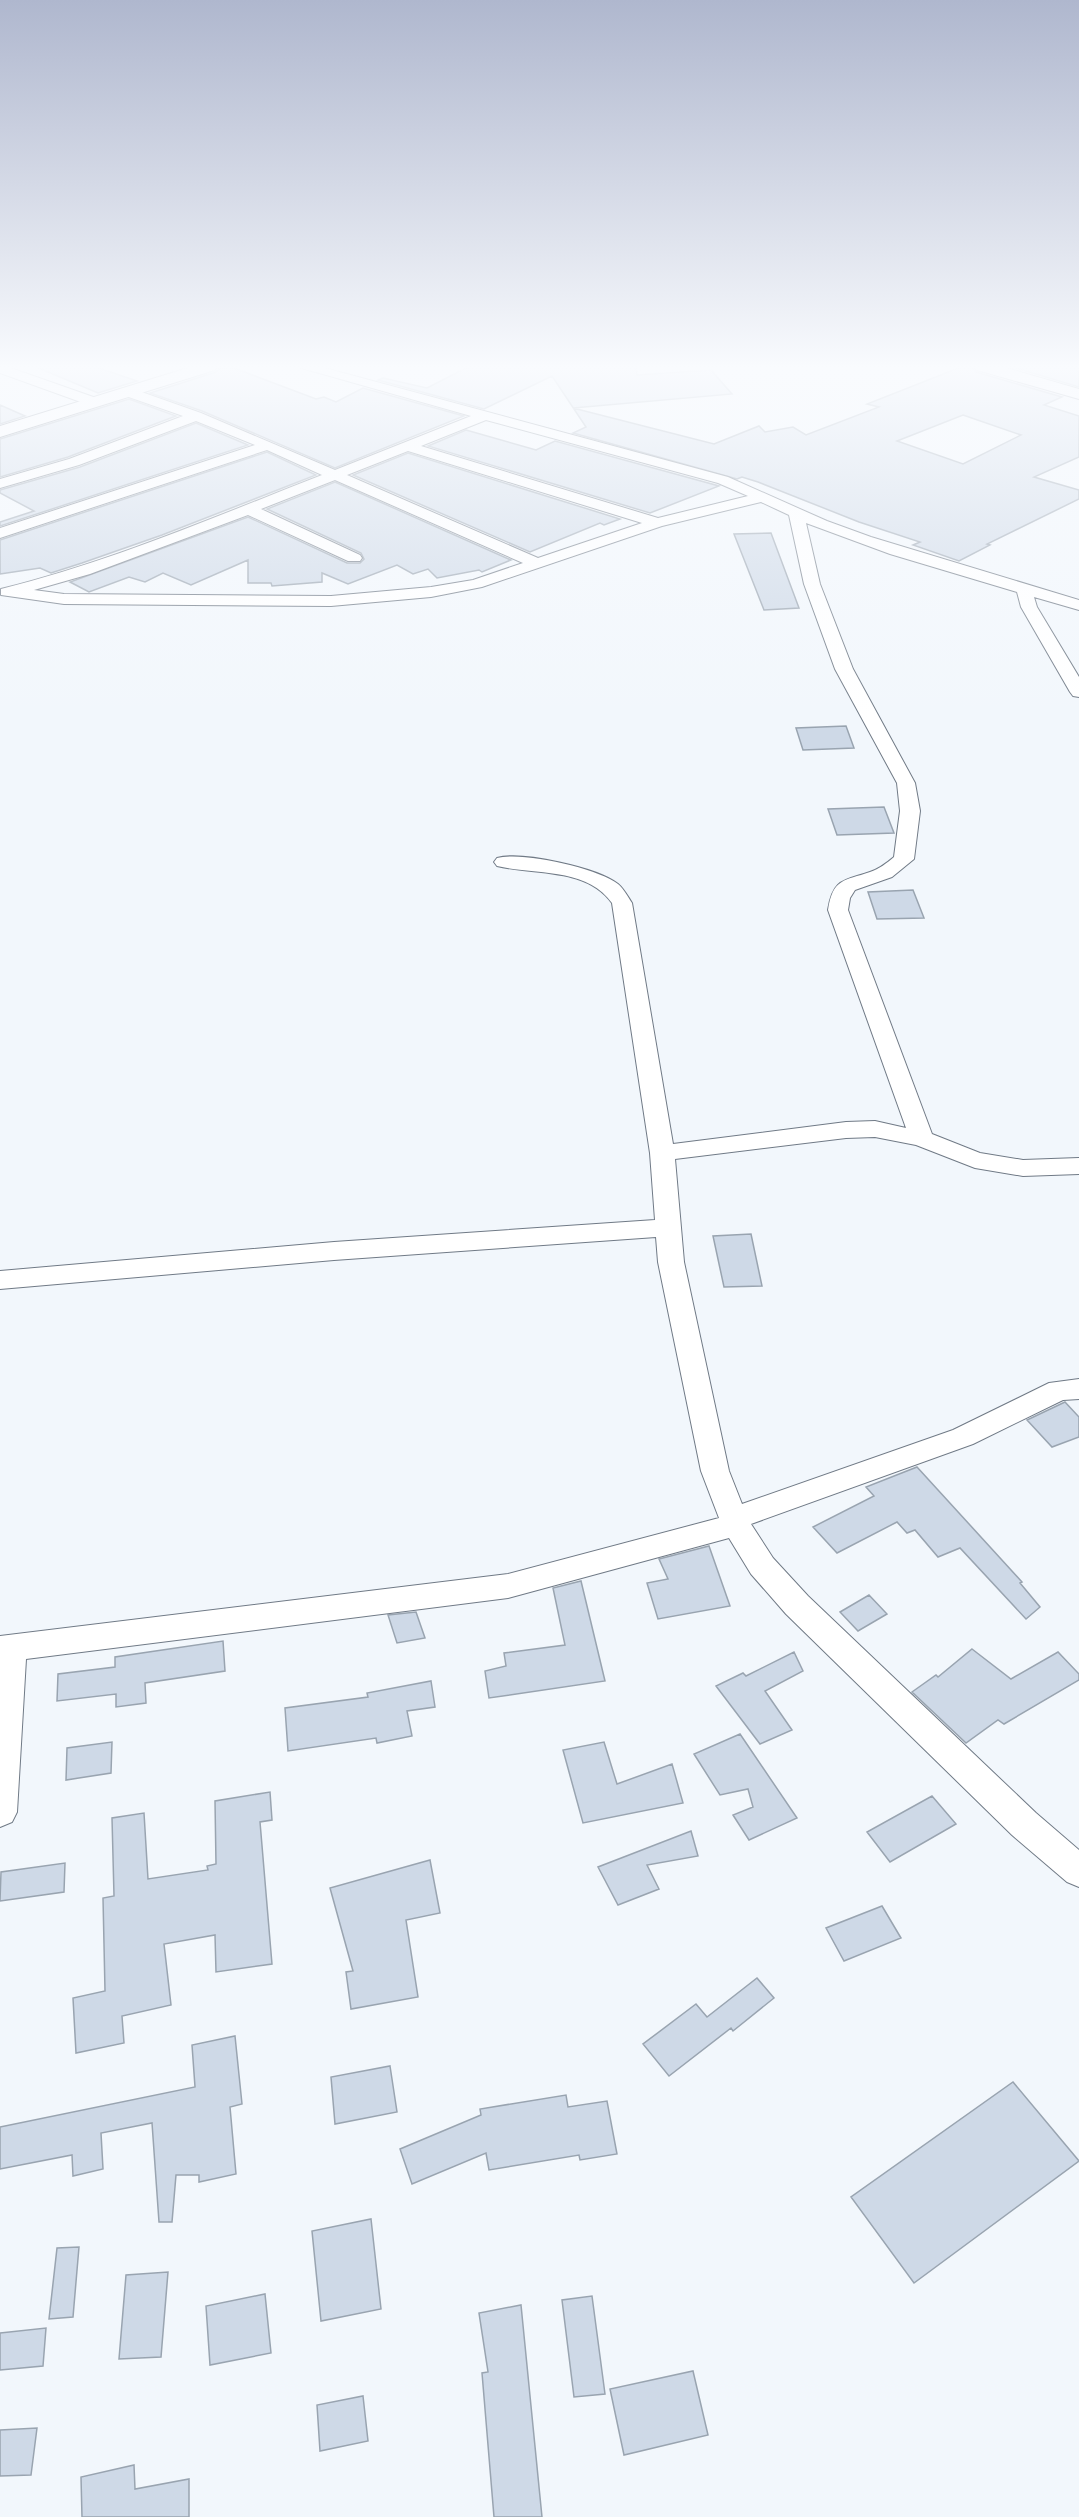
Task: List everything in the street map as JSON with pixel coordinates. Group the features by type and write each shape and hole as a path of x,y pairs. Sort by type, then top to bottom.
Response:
{"street":[{"path":"0,533 148,484"},
{"path":"3,592 47,583 84,571 313,484"},
{"path":"355,484 479,536 538,564"},
{"path":"531,484 657,523"},
{"path":"734,484 796,514 896,551 1079,607"},
{"path":"3,592 64,599 331,601 422,593 465,586 538,564 657,523 764,497"},
{"path":"248,509 354,558"},
{"path":"796,514 812,584 844,669 906,783 910,811 904,859 883,874 849,883 839,894 838,910 922,1139"},
{"path":"1023,590 1029,607 1079,692"},
{"path":"1038,622 1079,607"},
{"path":"504,862 546,866 590,878 611,888 622,903 662,1153 671,1262 715,1471 734,1522 762,1566 797,1605 1024,1824 1079,1870"},
{"path":"662,1153 846,1130 875,1129 922,1139 975,1160 1023,1168 1079,1166"},
{"path":"0,1280 247,1257 494,1238 669,1228"},
{"path":"0,1812 6,1649 508,1586 734,1522 963,1437 1059,1390 1079,1389"}],"building":[{"path":"19,484 127,484 0,526 0,522 34,511 0,493 0,490"},
{"path":"169,484 292,484 162,535 51,573 40,568 0,574 0,540"},
{"path":"329,484 341,484 511,560 482,572 479,570 437,578 428,569 413,574 397,565 348,584 322,573 322,582 272,586 271,583 248,583 248,560 191,585 163,573 145,582 129,577 89,592 70,582 248,517 347,563 360,563 364,559 361,553 267,509"},
{"path":"375,484 509,484 620,519 604,525 600,523 530,552"},
{"path":"555,484 719,486 650,513"},
{"path":"764,484 1060,484 1079,490 1079,499 987,544 990,545 959,561 913,545 920,542 859,522"},
{"path":"771,533 799,608 764,610 734,534"},
{"path":"846,726 854,748 803,750 796,728"},
{"path":"884,807 894,833 837,835 828,809"},
{"path":"913,890 924,918 877,919 868,892"},
{"path":"751,1234 762,1286 724,1287 713,1236"},
{"path":"1065,1402 1079,1417 1079,1437 1052,1447 1027,1420"},
{"path":"917,1467 1022,1582 1020,1583 1040,1607 1026,1619 960,1548 938,1557 915,1530 907,1533 897,1522 837,1553 813,1527 874,1496 866,1487"},
{"path":"709,1546 730,1606 658,1619 647,1583 668,1579 659,1559"},
{"path":"581,1581 605,1681 489,1698 485,1671 506,1666 504,1653 565,1645 553,1588"},
{"path":"869,1595 887,1614 858,1631 840,1612"},
{"path":"416,1612 425,1638 397,1643 388,1615"},
{"path":"223,1641 225,1671 145,1683 146,1703 116,1707 116,1694 57,1701 58,1674 115,1667 115,1657"},
{"path":"972,1649 1011,1679 1058,1652 1079,1674 1079,1680 1004,1724 998,1720 966,1743 912,1692 936,1675 938,1677"},
{"path":"794,1652 803,1671 765,1691 792,1730 760,1744 716,1686 743,1673 746,1676"},
{"path":"431,1681 435,1707 407,1711 412,1736 377,1743 376,1738 288,1751 285,1708 368,1697 367,1693"},
{"path":"740,1734 797,1818 749,1840 733,1815 753,1807 748,1789 720,1795 694,1754"},
{"path":"112,1742 111,1773 66,1780 67,1748"},
{"path":"604,1742 617,1784 672,1764 683,1803 583,1823 563,1750"},
{"path":"270,1792 272,1820 260,1822 272,1964 216,1972 215,1935 164,1944 171,2005 122,2016 124,2043 76,2053 73,1998 105,1991 103,1898 114,1896 112,1818 144,1813 148,1879 208,1870 207,1866 216,1864 215,1801"},
{"path":"932,1796 956,1824 890,1862 867,1832"},
{"path":"691,1831 698,1856 647,1865 659,1889 618,1905 598,1867"},
{"path":"430,1860 440,1913 406,1920 418,1997 351,2009 346,1972 353,1971 330,1888"},
{"path":"65,1863 64,1892 0,1901 1,1872"},
{"path":"882,1906 901,1938 844,1961 826,1928"},
{"path":"757,1978 774,1998 733,2031 731,2028 669,2076 643,2044 696,2004 707,2017"},
{"path":"235,2036 242,2104 230,2107 236,2174 199,2182 199,2175 176,2175 172,2222 159,2222 152,2123 101,2133 103,2169 73,2176 72,2155 0,2169 0,2127 195,2087 192,2045"},
{"path":"390,2066 397,2112 335,2124 331,2077"},
{"path":"1013,2082 1079,2161 914,2283 851,2197"},
{"path":"566,2095 568,2107 607,2101 617,2154 580,2160 579,2155 489,2170 486,2153 412,2184 400,2149 481,2115 480,2109"},
{"path":"371,2219 381,2309 321,2321 312,2231"},
{"path":"79,2247 73,2317 49,2319 57,2248"},
{"path":"168,2272 161,2357 119,2359 126,2275"},
{"path":"265,2294 271,2353 210,2365 206,2306"},
{"path":"592,2296 605,2394 574,2397 562,2300"},
{"path":"521,2305 542,2517 494,2517 482,2373 488,2372 479,2313"},
{"path":"46,2328 43,2366 0,2370 0,2333"},
{"path":"693,2371 708,2435 624,2455 610,2389"},
{"path":"363,2396 368,2441 320,2451 317,2405"},
{"path":"37,2428 31,2475 0,2476 0,2430"},
{"path":"134,2465 135,2489 189,2479 189,2517 82,2517 81,2477"}]}
